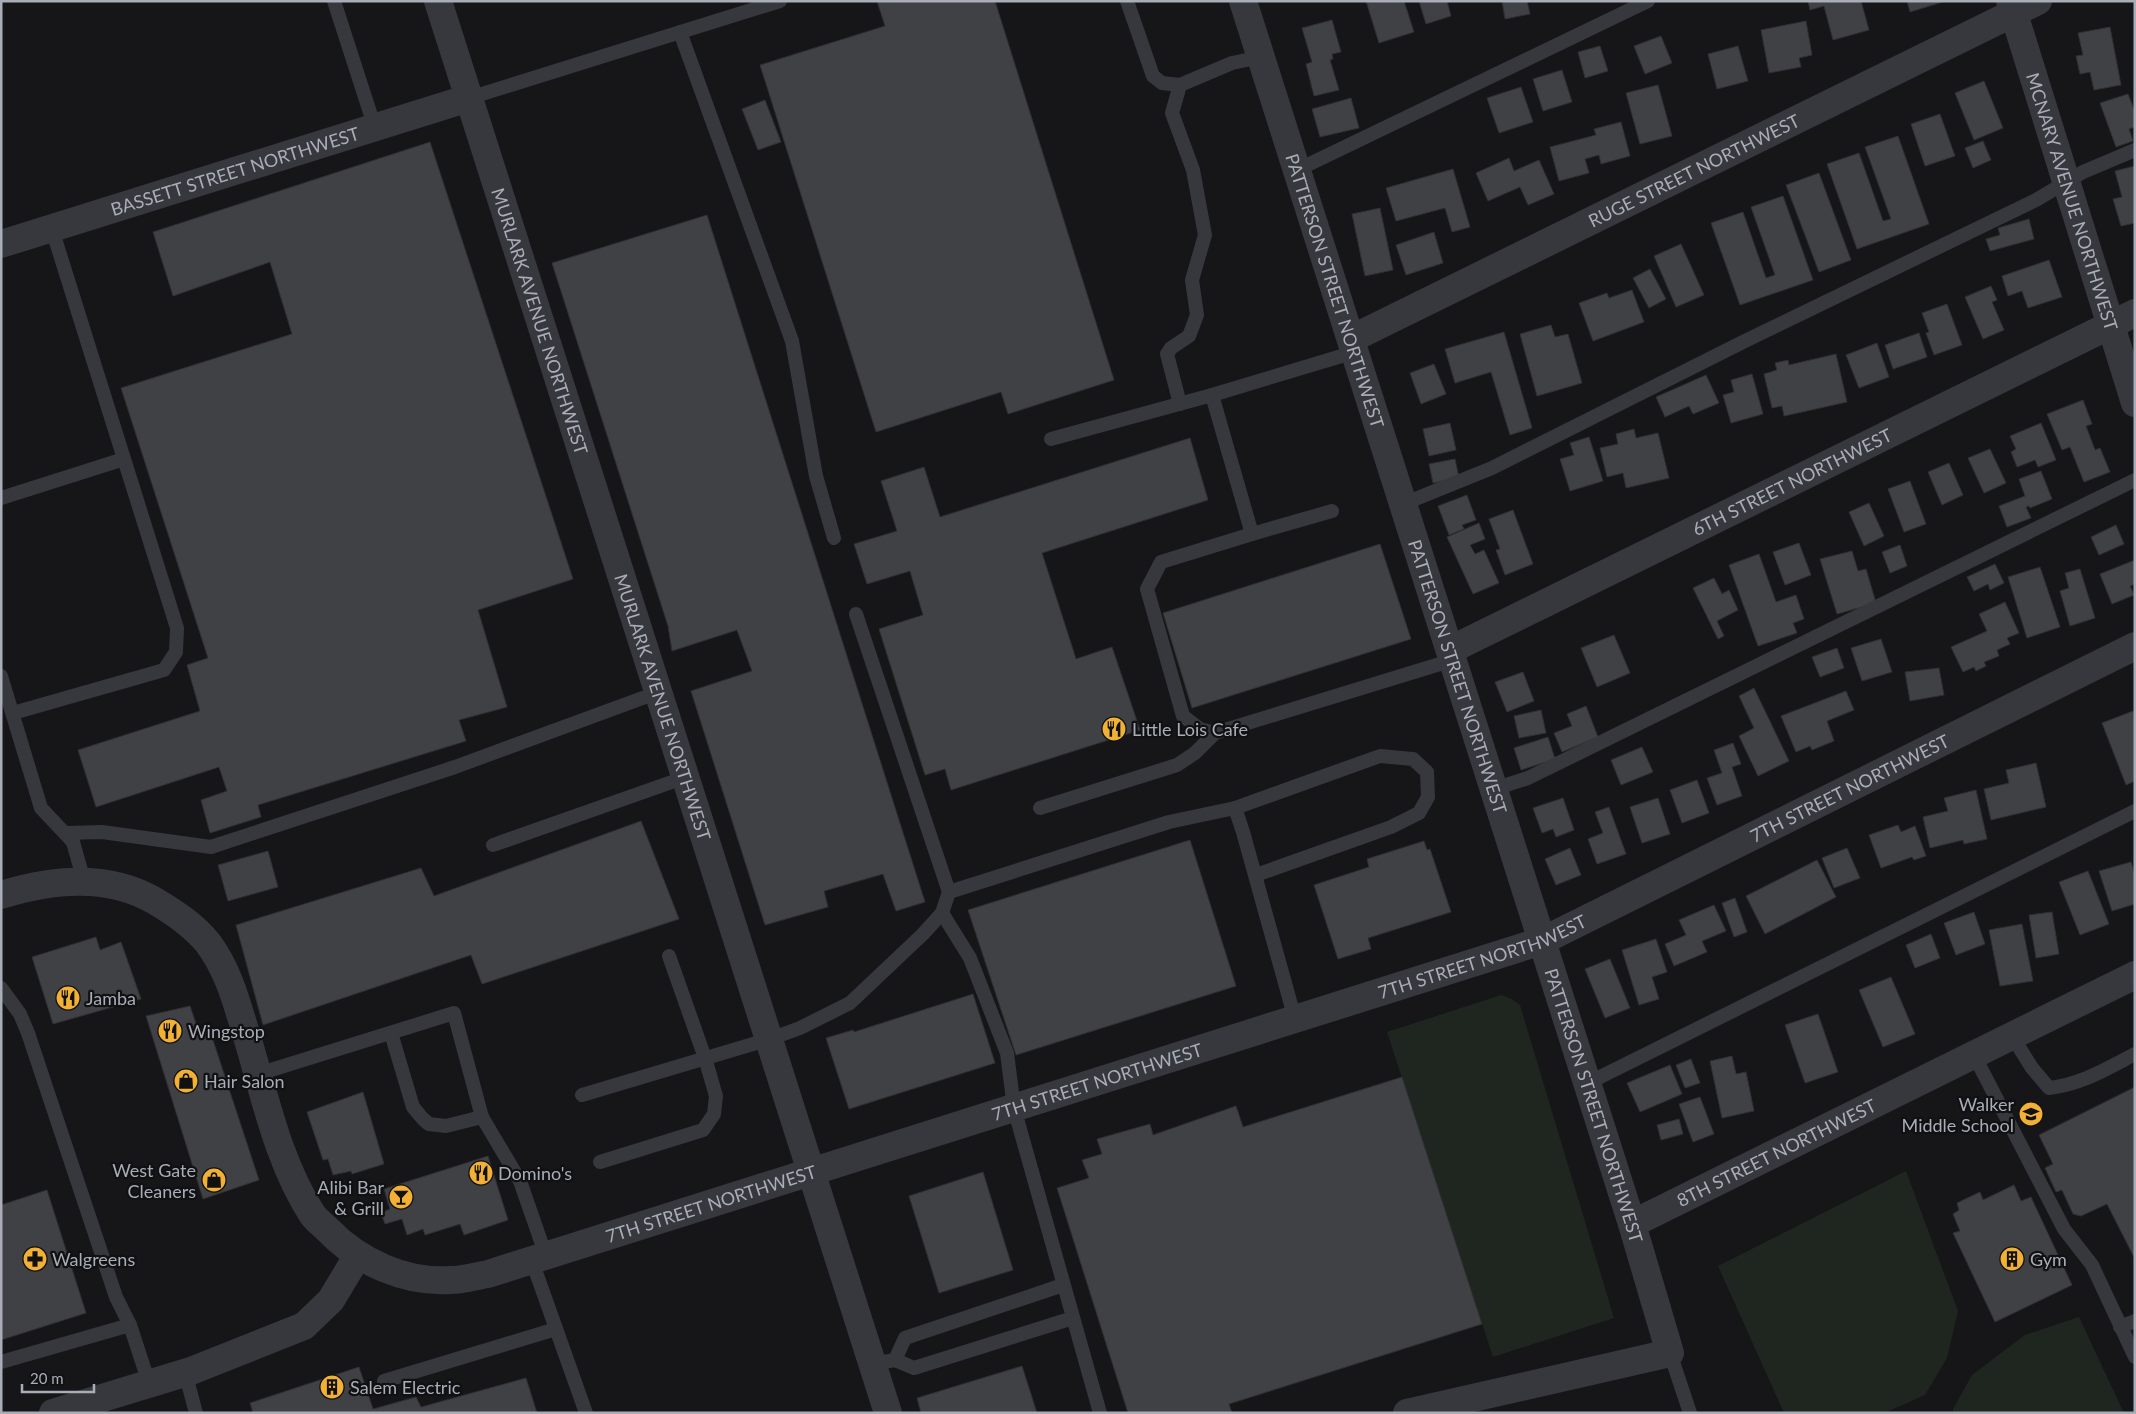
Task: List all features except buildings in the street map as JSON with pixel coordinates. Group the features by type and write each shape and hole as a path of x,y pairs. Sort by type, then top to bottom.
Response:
{"street":[{"name":"MURLARK AVENUE NORTHWEST","path":"438,1 812,1172 884,1362 888,1413"},
{"name":"RUGE STREET NORTHWEST","path":"1353,345 2012,7 2038,1"},
{"name":"PATTERSON STREET NORTHWEST","path":"1245,2 1588,1083 1670,1353"},
{"name":"MCNARY AVENUE NORTHWEST","path":"2012,7 2135,403"},
{"name":"BASSETT STREET NORTHWEST","path":"1,244 469,98"},
{"name":"6TH STREET NORTHWEST","path":"1451,655 2135,314"},
{"name":"7TH STREET NORTHWEST","path":"1,896 59,882 112,883 144,895 181,916 208,943 228,978 286,1165 313,1215 335,1238 358,1255 386,1270 418,1278 450,1280 488,1274 1542,941 2135,646"},
{"name":"8TH STREET NORTHWEST","path":"1632,1224 2012,1036 2132,982"},
{"path":"53,1413 103,1405 149,1383 185,1372 304,1326 330,1300 358,1255"},
{"path":"1407,1413 1670,1353"}],"lane":[{"path":"334,1 375,128"},
{"path":"469,98 780,1"},
{"path":"1127,1 1153,76 1162,83 1180,85 1232,63 1261,57"},
{"path":"1297,170 1648,1"},
{"path":"680,32 792,341 816,476 834,538"},
{"path":"1180,85 1172,113 1194,170 1205,235 1192,280 1197,315 1189,336 1171,348 1167,354 1180,404"},
{"path":"1404,504 1492,468 1745,341 2036,200 2083,172 2135,150"},
{"path":"13,713 164,670 176,652 177,628 52,229"},
{"path":"1051,440 1212,395 1353,345"},
{"path":"1212,395 1252,534"},
{"path":"1,498 124,459"},
{"path":"1494,789 1528,778 2135,480"},
{"path":"1215,732 1200,729 1183,716 1147,589 1161,562 1332,511"},
{"path":"582,1095 770,1039 800,1028 850,1003 923,934 942,913 949,892 856,614"},
{"path":"1040,808 1177,764 1195,753 1215,732 1451,655"},
{"path":"1,676 41,808 73,842 84,881"},
{"path":"65,833 102,832 210,847 454,767 659,692"},
{"path":"949,892 1169,822 1235,808 1380,756 1413,759 1427,772 1428,797 1419,813 1391,827 1256,876"},
{"path":"493,845 686,777"},
{"path":"1235,808 1256,876 1295,1019"},
{"path":"1588,1083 2135,811"},
{"path":"942,913 970,958 1007,1053 1014,1108 1100,1413"},
{"path":"600,1162 703,1130 714,1114 716,1096 705,1058 669,956"},
{"path":"1,988 20,1014 28,1033 116,1297 130,1326 149,1383"},
{"path":"258,1074 454,1013 482,1117 520,1181 556,1329 586,1413"},
{"path":"391,1033 413,1106 423,1120 429,1124 446,1126 482,1117"},
{"path":"2012,1036 2032,1068 2049,1088 2069,1086 2087,1079 2135,1054"},
{"path":"1974,1055 2064,1229 2092,1265 2135,1357"},
{"path":"1063,1285 905,1338 884,1362 914,1368 1073,1318"},
{"path":"2120,1327 2135,1321"},
{"path":"1,1362 130,1326"},
{"path":"384,1381 556,1329"},
{"path":"1670,1353 1690,1413"},
{"path":"185,1372 196,1413"}],"shaded area":[{"path":"1501,995 1512,999 1520,1005 1614,1318 1493,1357 1387,1032"},
{"path":"1906,1171 1958,1311 1947,1358 1925,1395 1884,1413 1784,1413 1718,1266"},
{"path":"2079,1317 2124,1413 1953,1413 1953,1409 1972,1375 2025,1335"}],"place":[{"name":"Little Lois Cafe","path":"1114,729"},
{"name":"Jamba","path":"68,998"},
{"name":"Wingstop","path":"170,1031"},
{"name":"Hair Salon","path":"186,1081"},
{"name":"Walker Middle School","path":"2031,1114"},
{"name":"Domino's","path":"481,1173"},
{"name":"West Gate Cleaners","path":"214,1180"},
{"name":"Alibi Bar & Grill","path":"401,1197"},
{"name":"Walgreens","path":"35,1259"},
{"name":"Gym","path":"2012,1259"},
{"name":"Salem Electric","path":"332,1387"}]}
